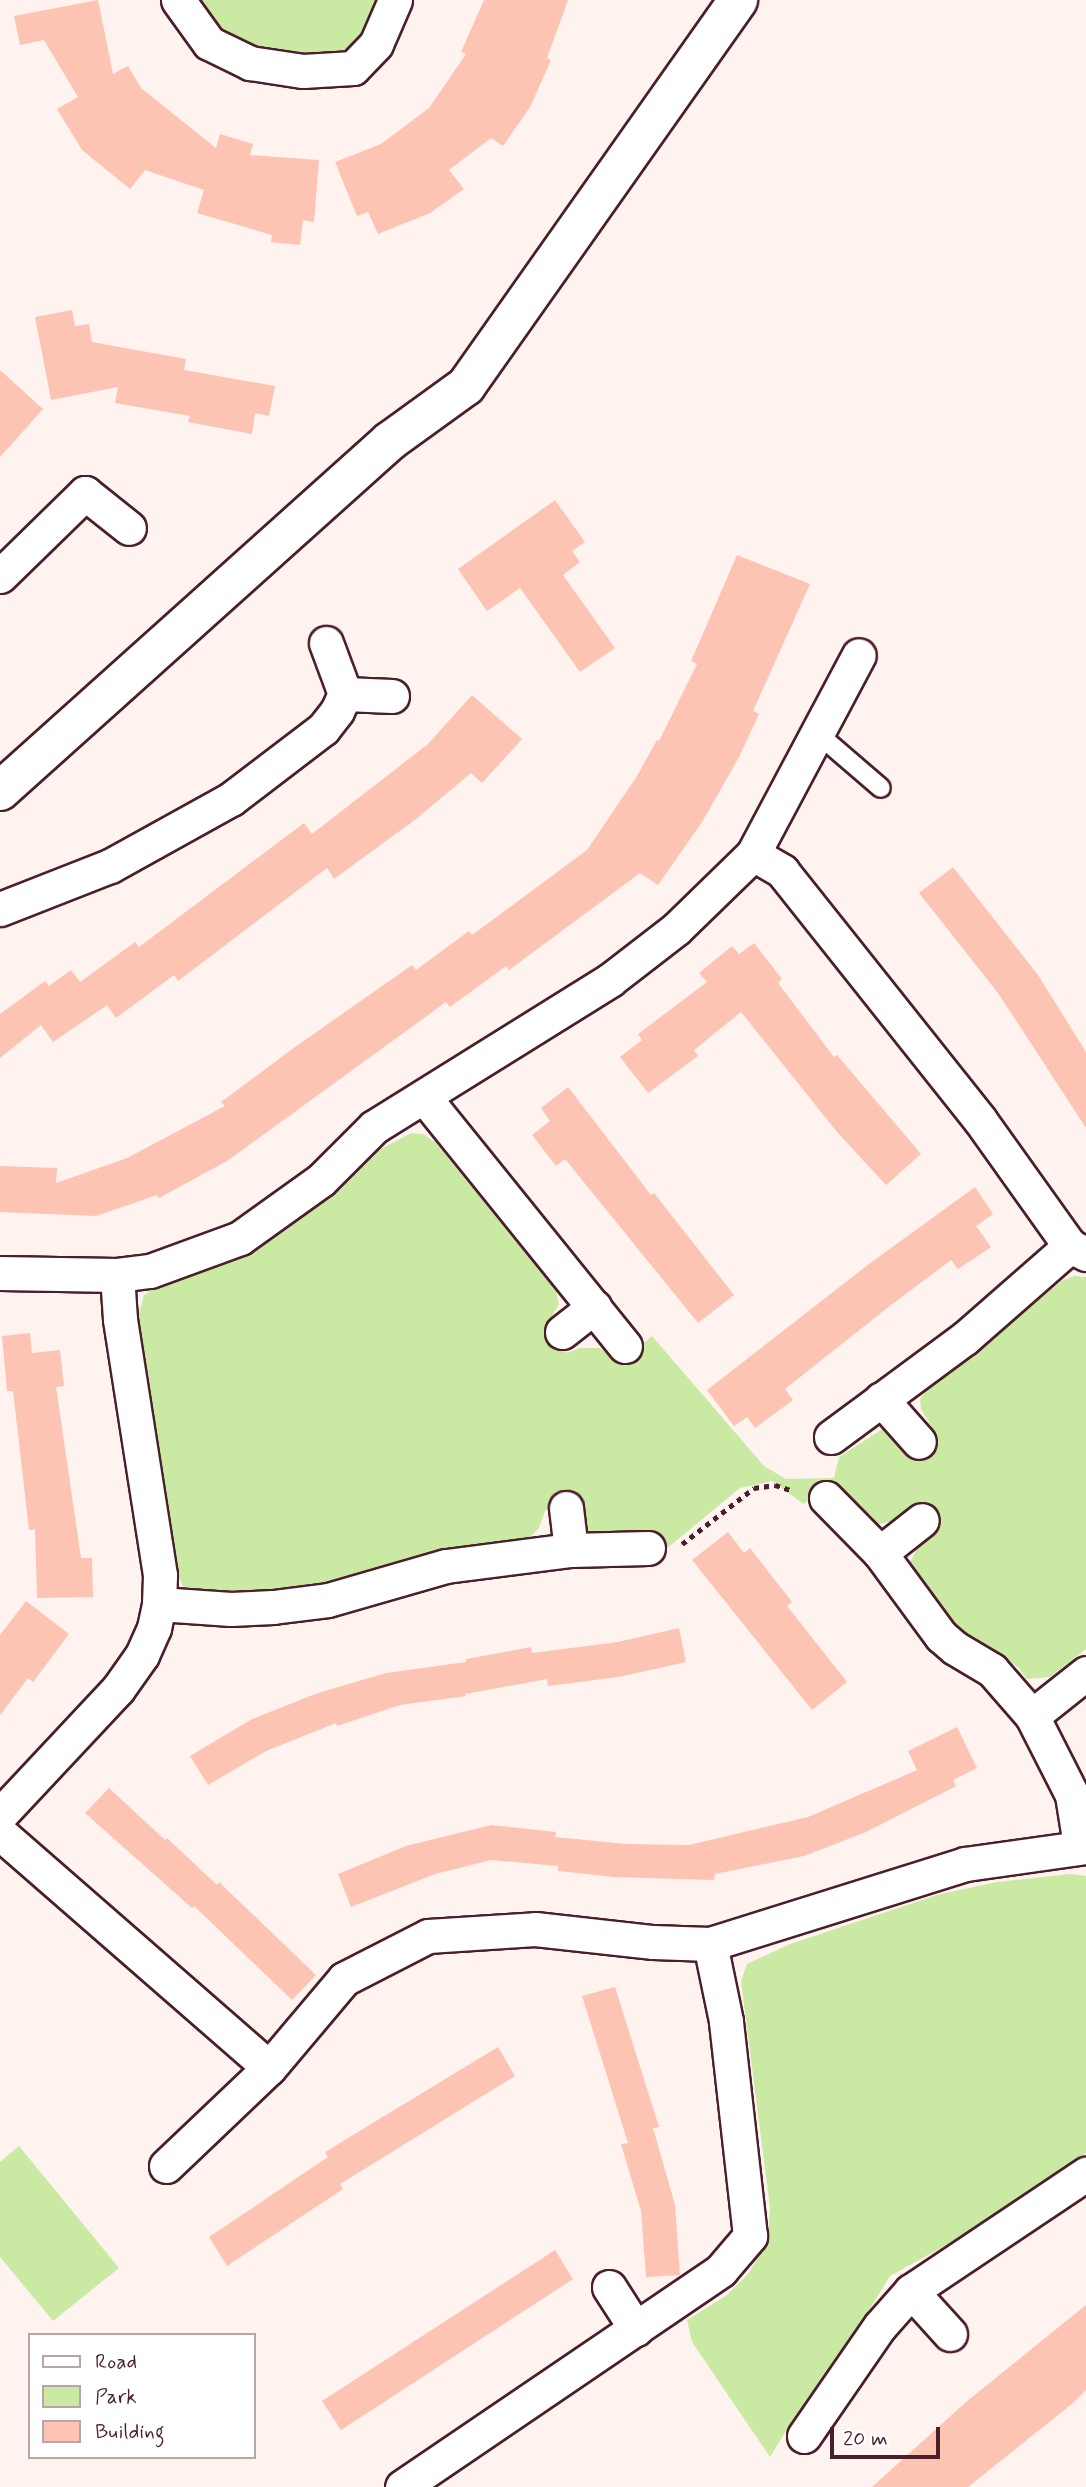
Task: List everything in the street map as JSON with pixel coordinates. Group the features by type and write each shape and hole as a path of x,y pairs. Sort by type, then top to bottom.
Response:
{"street":[{"path":"178,0 209,43 250,62 303,71 353,68 376,44 395,0"},
{"path":"0,791 390,441 466,386 738,0"},
{"path":"0,576 85,494 129,528"},
{"path":"0,909 110,866 231,799 323,729 337,711 345,694 326,643"},
{"path":"0,1273 117,1275 150,1271 240,1238 321,1180 374,1128 610,980 676,929 753,854 859,655"},
{"path":"345,694 393,696"},
{"path":"753,854 782,871 872,980 1078,1250 831,1437"},
{"path":"424,1097 521,1221 625,1346"},
{"path":"0,1815 118,1689 142,1655 154,1628 159,1604 160,1575 120,1319 117,1275"},
{"path":"562,1332 594,1307"},
{"path":"881,1399 919,1442"},
{"path":"166,2166 269,2068 344,1979 428,1936 535,1929 653,1942 710,1944 965,1864 1083,1846 1072,1795 1032,1716 992,1670 955,1648 941,1636 880,1553 826,1498"},
{"path":"566,1508 571,1550"},
{"path":"880,1553 922,1520"},
{"path":"159,1604 231,1609 317,1602 446,1566 571,1550 648,1548"},
{"path":"1032,1716 1086,1673"},
{"path":"0,1833 269,2068"},
{"path":"402,2487 721,2270 750,2236 728,2035 710,1944"},
{"path":"804,2436 880,2326 911,2291 1086,2174"},
{"path":"609,2287 636,2329"},
{"path":"911,2291 950,2334"}],"lane":[{"path":"817,733 881,788"}],"path":[{"path":"681,1545 754,1488 775,1485 792,1490 812,1507 826,1498"}],"green space":[{"path":"200,0 376,0 363,34 345,49 320,57 243,45 209,18"},
{"path":"411,1133 423,1134 435,1142 556,1291 559,1304 545,1328 567,1353 580,1348 600,1348 620,1363 652,1336 764,1466 786,1479 834,1478 839,1457 884,1428 898,1436 914,1454 937,1436 921,1409 920,1399 926,1390 1063,1280 1074,1276 1086,1277 1086,1649 1050,1677 1027,1679 1018,1667 955,1629 910,1573 911,1561 917,1548 932,1533 896,1520 880,1524 812,1498 803,1504 773,1481 740,1488 642,1569 638,1537 592,1535 583,1524 580,1504 545,1511 539,1528 526,1541 289,1600 185,1591 178,1575 166,1518 138,1317 144,1295 160,1285 237,1257 314,1208 375,1152"},
{"path":"1070,1874 1086,1876 1086,2153 1035,2196 890,2276 835,2366 791,2423 770,2457 692,2342 687,2320 727,2295 749,2273 768,2239 770,2208 741,1981 747,1964 790,1944 940,1894 997,1882"},
{"path":"19,2146 119,2268 53,2321 0,2257 0,2162"}],"building":[{"path":"98,0 113,74 128,66 141,88 216,148 220,134 253,144 250,155 319,160 314,222 303,220 300,245 271,242 272,235 197,213 204,190 145,170 130,189 82,150 57,109 78,97 44,40 20,45 14,16"},
{"path":"484,0 568,0 547,58 551,60 530,107 503,146 491,138 449,170 464,189 430,213 378,234 368,212 357,216 335,162 381,144 429,108 466,54 461,52"},
{"path":"72,310 75,326 89,324 92,342 186,359 184,370 275,386 269,416 255,413 252,434 188,422 190,416 115,403 118,387 51,400 35,317"},
{"path":"0,370 43,409 0,457"},
{"path":"555,500 585,542 572,551 580,562 563,575 615,648 580,672 520,588 487,611 458,569"},
{"path":"737,555 810,584 753,711 759,714 738,759 702,822 658,885 640,873 509,970 506,966 450,1007 446,1002 227,1161 159,1198 157,1195 96,1216 0,1212 0,1166 57,1168 56,1183 127,1158 225,1106 221,1102 295,1047 412,965 416,970 469,931 472,935 587,850 637,776 657,740 659,741 697,664 691,661"},
{"path":"472,695 522,739 482,783 471,773 416,819 334,879 327,868 178,981 174,975 116,1018 107,1005 53,1042 41,1025 0,1058 0,1014 45,981 49,986 71,970 80,982 135,942 139,947 304,823 312,834 428,744"},
{"path":"953,867 1038,975 1086,1052 1086,1128 998,993 919,893"},
{"path":"754,943 782,979 778,983 834,1057 837,1055 921,1154 886,1185 837,1132 741,1012 694,1050 698,1056 648,1093 620,1057 642,1040 638,1034 707,982 699,973 732,946 739,954"},
{"path":"568,1087 651,1195 654,1193 734,1295 698,1323 565,1159 556,1166 532,1135 550,1121 541,1108"},
{"path":"975,1187 993,1214 976,1226 991,1247 958,1269 951,1260 891,1305 785,1389 793,1400 755,1428 747,1417 734,1426 707,1390 869,1264"},
{"path":"30,1333 32,1353 60,1350 64,1386 56,1387 81,1558 92,1558 93,1597 37,1598 35,1529 29,1530 13,1391 7,1391 2,1336"},
{"path":"728,1532 744,1553 750,1548 792,1602 787,1606 847,1682 812,1710 692,1560"},
{"path":"26,1601 69,1634 33,1682 28,1678 0,1715 0,1635"},
{"path":"679,1628 686,1662 618,1677 548,1686 547,1679 465,1694 466,1696 400,1705 337,1726 336,1723 266,1751 208,1785 190,1756 252,1719 318,1693 386,1673 466,1662 466,1659 531,1647 532,1653 618,1642"},
{"path":"957,1727 977,1768 953,1780 956,1786 866,1832 804,1856 715,1874 714,1880 614,1877 558,1871 558,1866 491,1860 435,1874 351,1907 338,1874 406,1846 491,1825 556,1832 555,1837 627,1844 689,1845 808,1817 917,1770 908,1751"},
{"path":"109,1788 217,1885 219,1882 316,1975 292,2000 194,1906 192,1908 85,1813"},
{"path":"615,1987 659,2127 653,2128 675,2205 680,2275 646,2277 641,2211 621,2144 628,2143 582,1996"},
{"path":"498,2047 515,2076 340,2184 343,2189 227,2266 209,2237 328,2157 325,2152"},
{"path":"555,2250 573,2279 341,2430 322,2401"},
{"path":"1086,2305 1086,2390 1073,2403 968,2487 872,2487 966,2402"}]}
